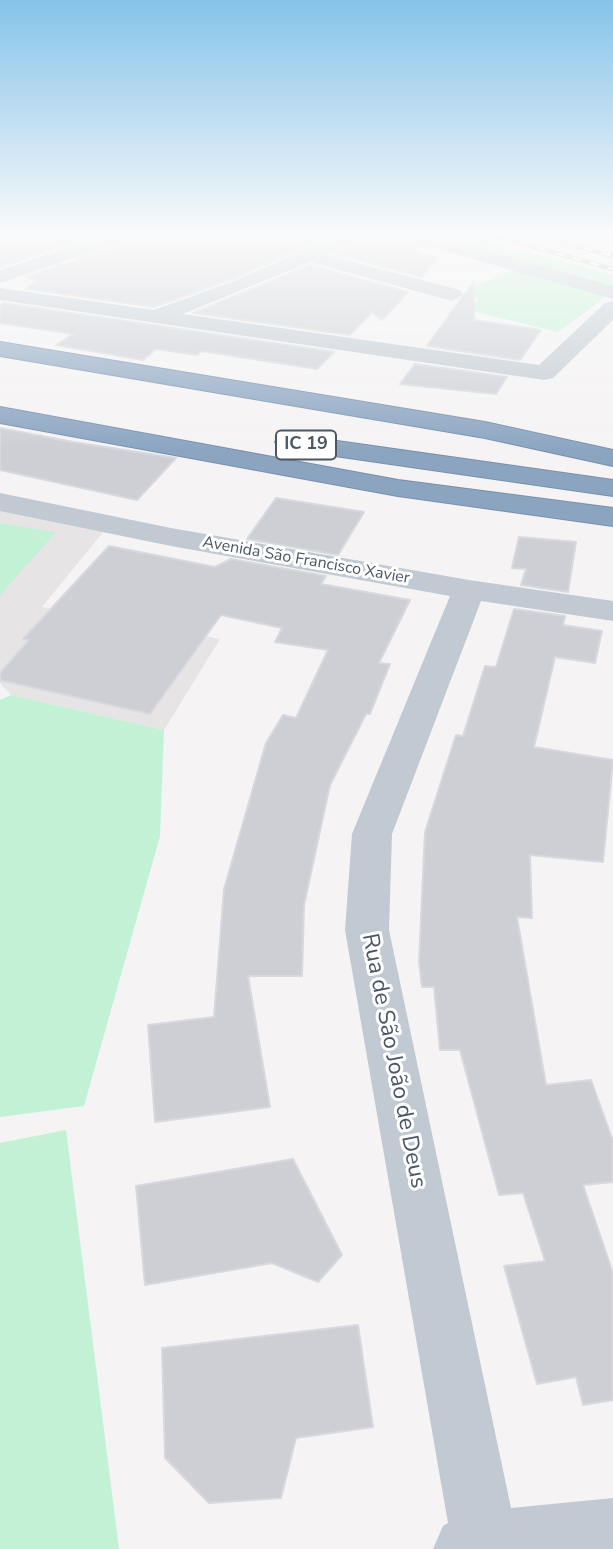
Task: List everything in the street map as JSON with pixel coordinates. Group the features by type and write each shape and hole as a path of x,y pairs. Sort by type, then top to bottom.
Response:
{"highway":[{"path":"0,349 485,430 613,460"},
{"name":"IC 19","path":"0,368 303,418 613,460"},
{"name":"IC 19","path":"0,393 303,445 613,488"},
{"path":"0,415 398,488 613,517"}],"street":[{"path":"78,306 544,373 613,308"},
{"path":"152,318 182,306"},
{"name":"Avenida São Francisco Xavier","path":"0,502 171,537 469,590 613,611"},
{"name":"Rua de São João de Deus","path":"469,590 372,834 367,930 475,1546"},
{"path":"475,1546 613,1531"}],"shaded area":[{"path":"0,510 104,531 42,607 220,639 164,730 11,695 0,683"}],"green space":[{"path":"467,306 593,306 558,332 463,309"},
{"path":"0,523 56,532 0,595"},
{"path":"11,695 164,730 160,836 84,1106 0,1117 0,700"},
{"path":"66,1130 119,1549 0,1549 0,1143"}],"building":[{"path":"0,306 26,306 334,352 317,369 201,351 197,355 156,349 143,360 56,345 73,334 0,323"},
{"path":"209,306 395,306 382,320 372,312 350,335 193,313"},
{"path":"456,306 474,306 474,320 541,330 520,360 427,346"},
{"path":"415,364 507,377 496,394 400,384"},
{"path":"0,428 176,458 137,500 0,470"},
{"path":"276,498 364,512 338,555 247,539"},
{"path":"519,537 576,542 568,592 521,585 526,569 512,568"},
{"path":"109,546 215,567 231,559 326,576 321,584 410,600 379,663 390,664 370,714 366,714 330,785 304,905 302,976 248,976 270,1107 155,1122 148,1025 214,1017 224,889 266,743 283,715 296,718 328,650 275,642 282,628 221,615 150,714 0,680 0,673 29,640 23,639"},
{"path":"514,609 565,616 563,625 602,631 595,663 555,657 534,747 613,760 603,862 530,855 532,918 517,917 546,1085 591,1080 613,1141 613,1182 583,1185 613,1273 613,1400 583,1405 576,1377 537,1384 504,1266 545,1261 523,1193 499,1195 460,1050 440,1050 434,987 422,987 419,962 425,832 456,735 463,736 485,666 496,667"},
{"path":"293,1159 342,1255 318,1282 272,1263 145,1285 136,1186"},
{"path":"358,1325 373,1427 296,1438 281,1498 209,1503 165,1458 162,1348"}]}
